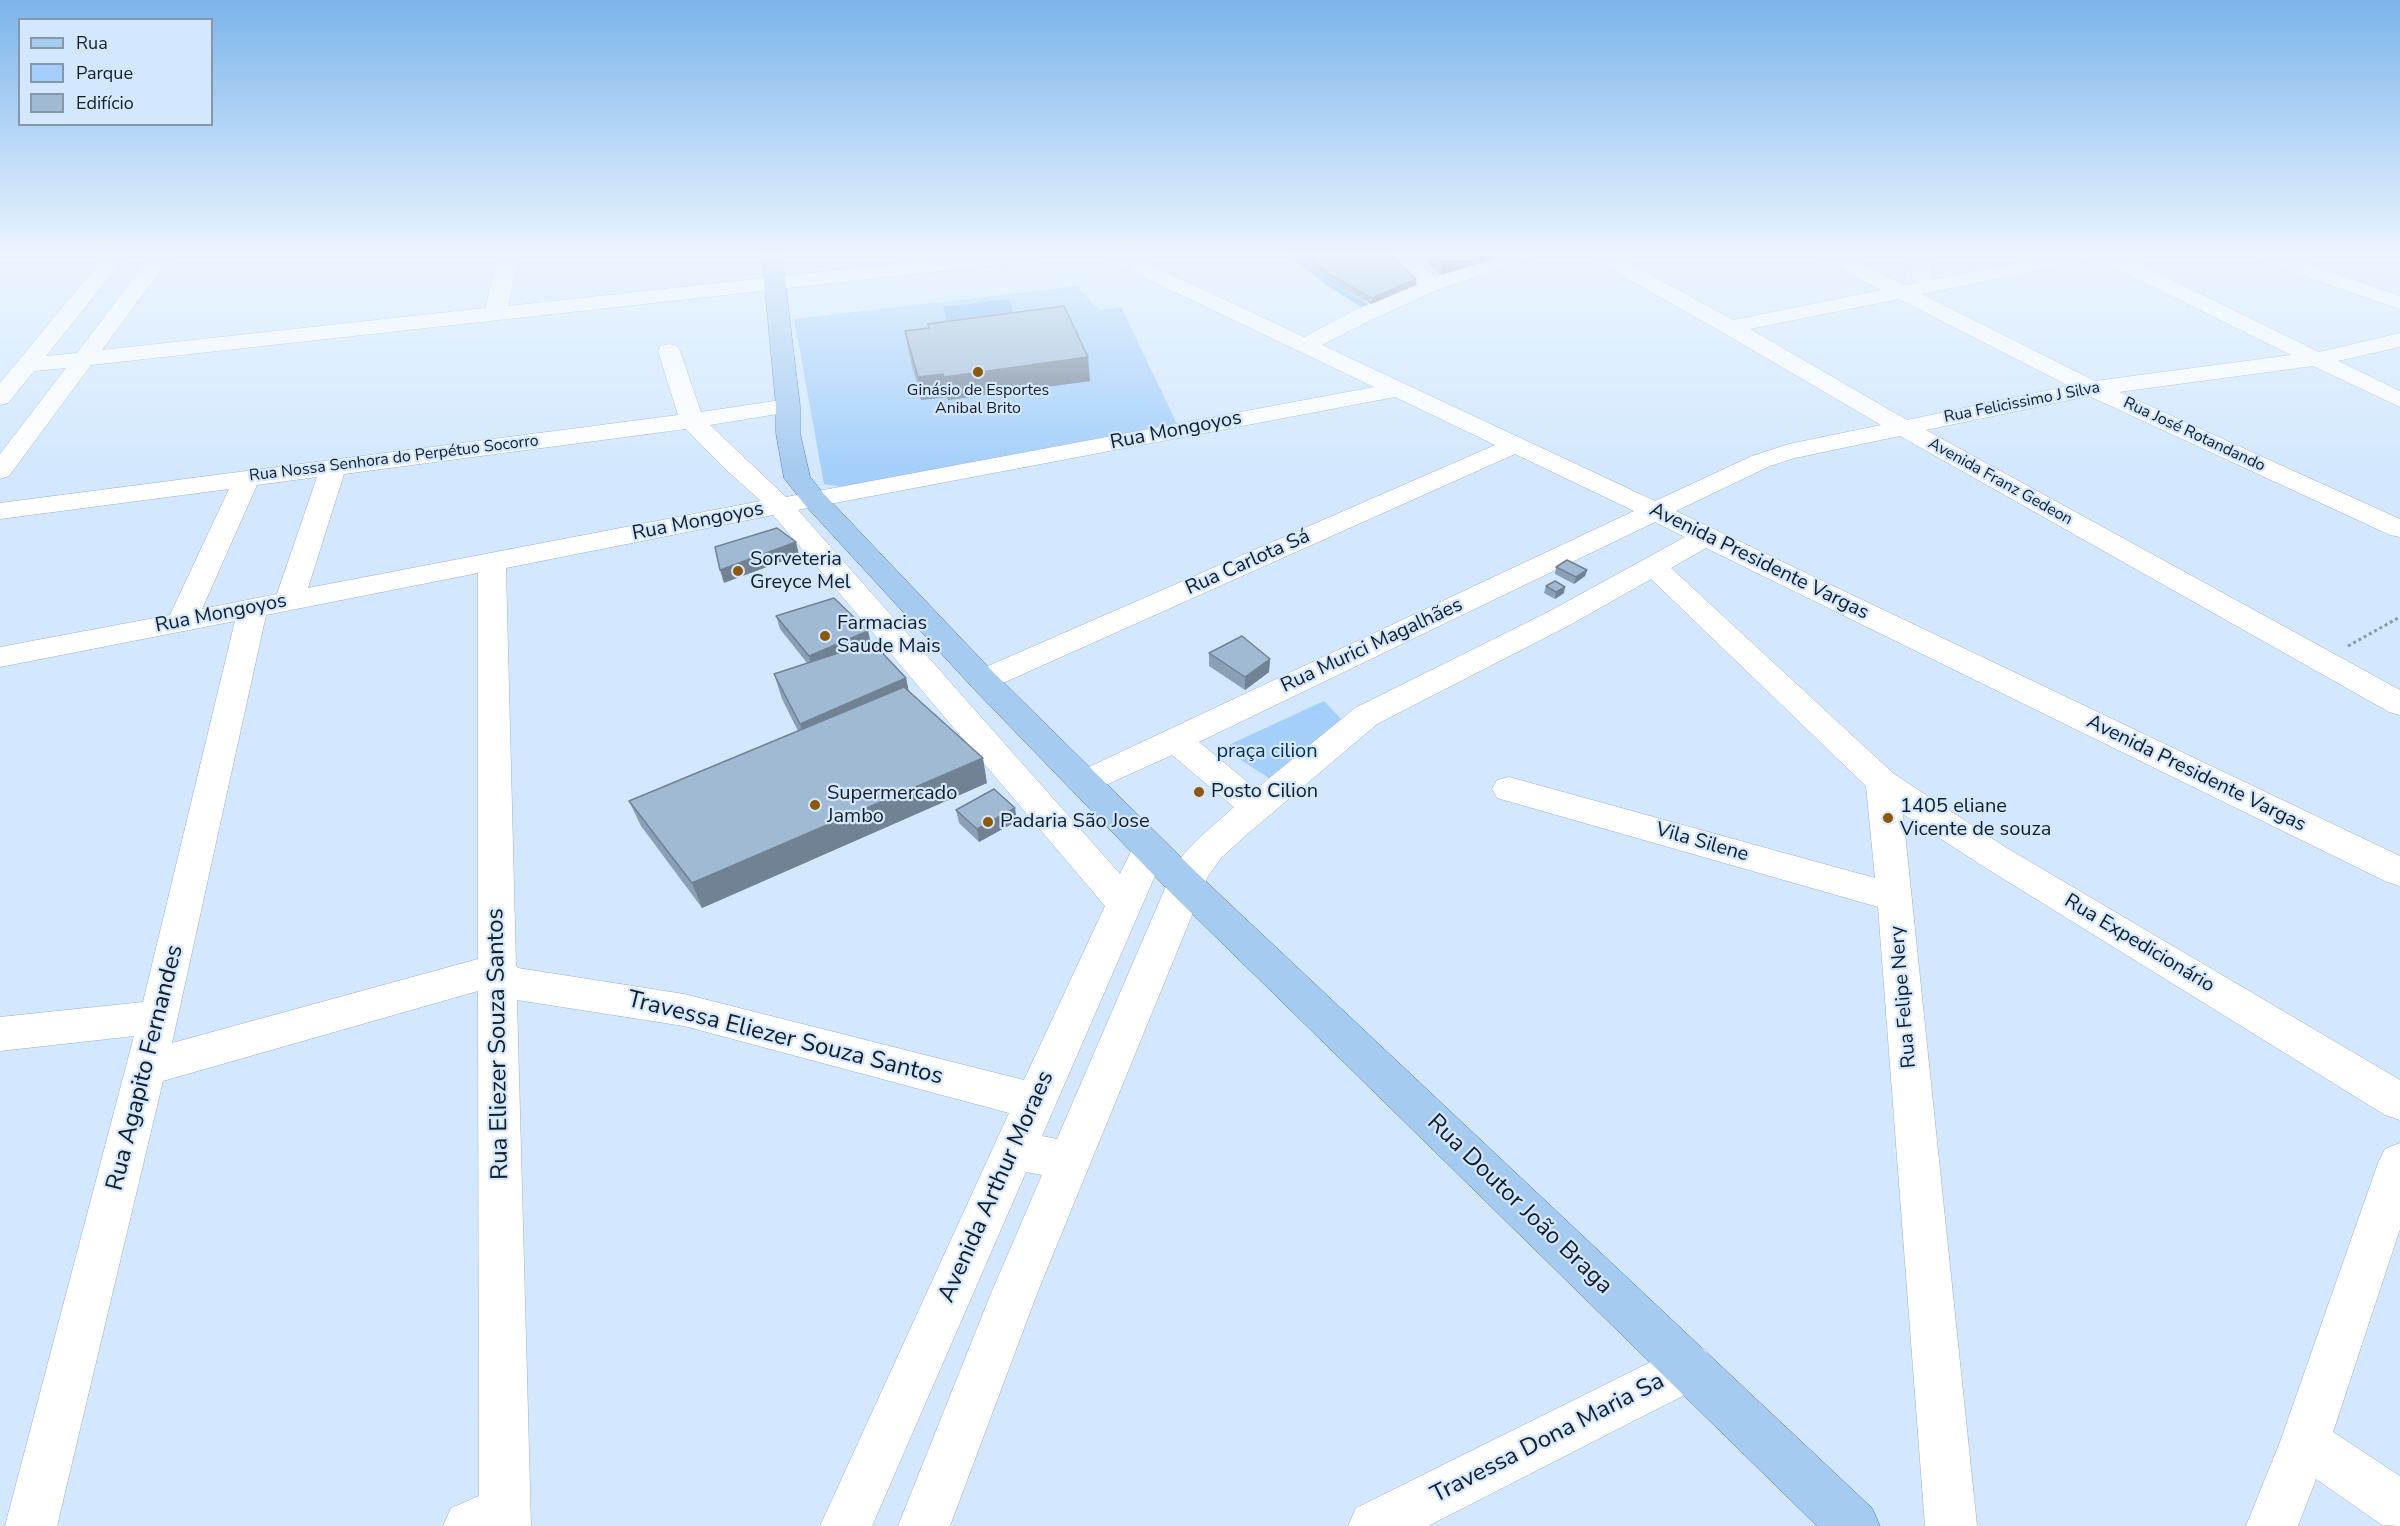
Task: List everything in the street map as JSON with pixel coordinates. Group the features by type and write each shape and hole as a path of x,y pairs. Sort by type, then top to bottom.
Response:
{"main road":[{"name":"Rua Doutor João Braga","path":"779,327 788,406 788,433 797,478 814,499 983,680 1185,884 1854,1526"}],"street":[{"path":"3,391 57,327"},
{"path":"0,471 109,327"},
{"path":"26,365 363,327"},
{"name":"Avenida Presidente Vargas","path":"1265,327 1657,512 2400,872"},
{"path":"1304,346 1340,327"},
{"name":"Avenida Franz Gedeon","path":"1730,327 1902,427 2400,704"},
{"name":"Rua José Rotandando","path":"1969,327 2092,388 2400,529"},
{"path":"2252,327 2400,400"},
{"path":"2282,327 2400,384"},
{"name":"Rua Felicissimo J Silva","path":"1657,512 1761,461 1789,452 2092,388 2317,359 2400,340"},
{"path":"669,351 692,421 733,463 763,487 1123,903"},
{"name":"Rua Mongoyos","path":"0,657 814,499 1397,390"},
{"name":"Rua Nossa Senhora do Perpétuo Socorro","path":"0,511 692,421 788,406"},
{"name":"Rua Carlota Sá","path":"983,680 1513,446"},
{"name":"Rua Agapito Fernandes","path":"31,1526 159,1017 271,604 334,466"},
{"path":"181,622 247,478"},
{"name":"Rua Murici Magalhães","path":"1086,782 1657,512"},
{"path":"924,1526 1015,1291 1185,884 1195,866 1210,848 1256,807 1366,717 1560,618 1705,537"},
{"name":"Rua Eliezer Souza Santos","path":"492,562 499,975 493,1522"},
{"path":"1653,566 1882,782"},
{"path":"1175,740 1256,807"},
{"name":"Rua Felipe Nery","path":"1882,782 1895,897 1951,1526"},
{"name":"Rua Expedicionário","path":"1882,782 1983,850 2400,1102"},
{"name":"Vila Silene","path":"1509,789 1895,897"},
{"name":"Avenida Arthur Moraes","path":"846,1526 1149,848"},
{"path":"147,1068 499,975"},
{"name":"Travessa Eliezer Souza Santos","path":"499,975 684,1010 1034,1101"},
{"path":"0,1034 159,1017"},
{"path":"1013,1149 1069,1162"},
{"path":"2272,1526 2305,1442 2400,1163"},
{"name":"Travessa Dona Maria Sa","path":"1374,1526 1689,1367"},
{"path":"2305,1442 2400,1507"}],"path":[{"path":"2322,661 2400,617"}],"green space":[{"name":"Ginásio de Esportes Anibal Brito","path":"795,327 1131,327 1177,424 842,487 824,484"},
{"name":"praça cilion","path":"1324,701 1344,722 1269,778 1222,748"}],"building":[{"path":"1074,327 1088,357 944,377 943,374 918,377 905,331 929,328"},
{"path":"777,528 796,542 720,570 715,547"},
{"path":"1567,560 1587,570 1576,577 1556,567"},
{"path":"1555,581 1565,587 1556,592 1546,586"},
{"name":"Farmacias Saude Mais","path":"834,598 868,631 809,656 776,616"},
{"path":"1242,636 1270,659 1245,677 1209,653"},
{"path":"872,642 906,678 800,724 774,674"},
{"name":"Supermercado Jambo","path":"904,687 983,758 692,883 629,801"},
{"path":"994,789 1015,808 977,829 956,810"}],"place":[{"name":"Ginásio de Esportes Anibal Brito","path":"978,372"},
{"name":"Sorveteria Greyce Mel","path":"738,571"},
{"name":"Farmacias Saude Mais","path":"825,636"},
{"name":"Posto Cilion","path":"1199,792"},
{"name":"Supermercado Jambo","path":"815,805"},
{"name":"1405 eliane Vicente de souza","path":"1888,818"},
{"name":"Padaria São Jose","path":"988,822"}]}
